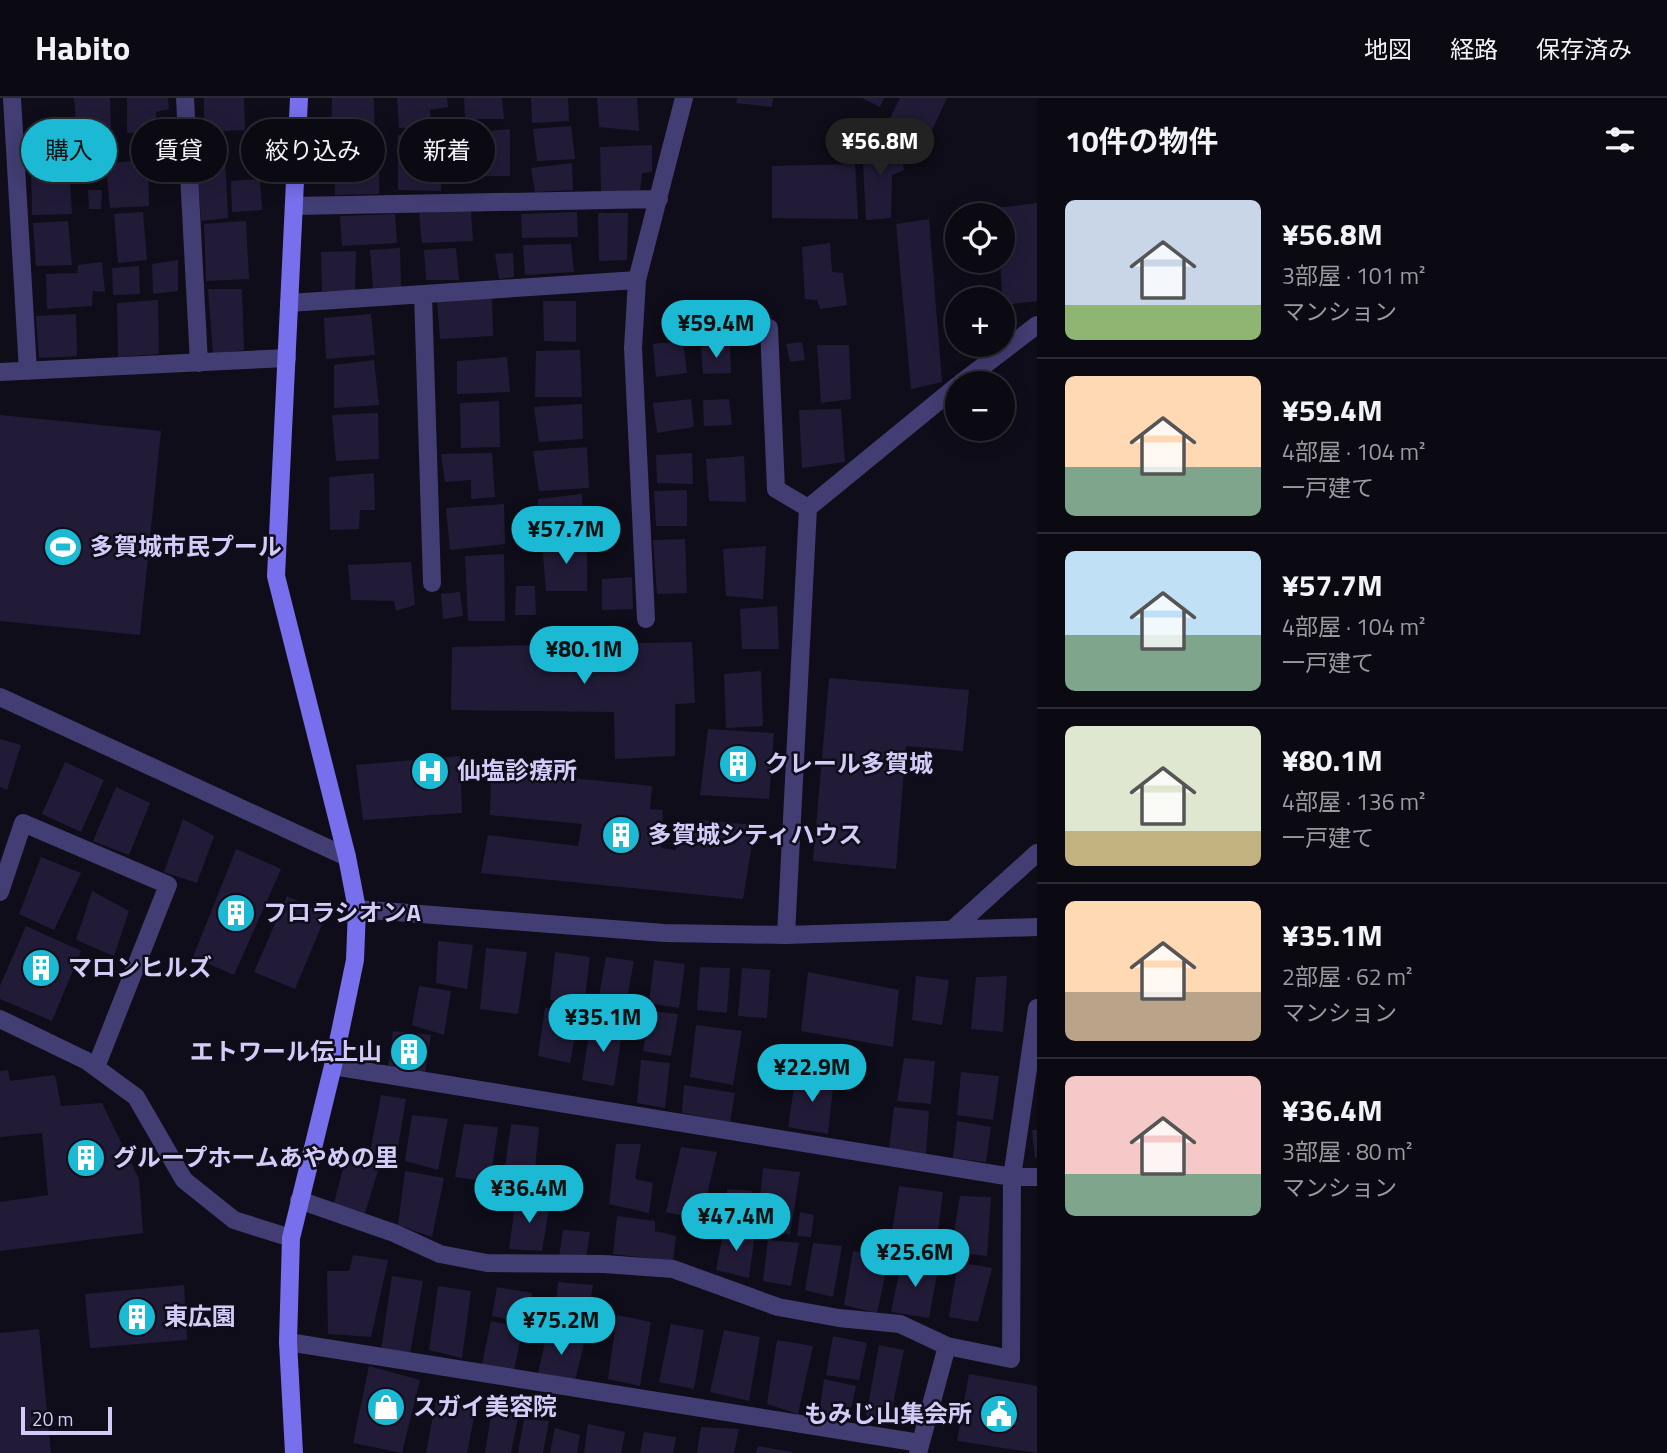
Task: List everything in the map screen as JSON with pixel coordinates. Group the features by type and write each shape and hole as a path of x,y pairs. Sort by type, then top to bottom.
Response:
{"street":[{"path":"12,98 28,371"},
{"path":"185,98 198,363"},
{"path":"294,1447 288,1342 291,1238 333,1066 355,960 357,909 347,857 276,576 299,98"},
{"path":"646,619 633,348 637,280 684,98"},
{"path":"294,206 659,199"},
{"path":"289,303 637,280"},
{"path":"423,295 432,583"},
{"path":"977,371 1037,325"},
{"path":"769,328 776,489 808,508"},
{"path":"0,372 286,358"},
{"path":"786,934 808,508 945,396"},
{"path":"0,697 347,857"},
{"path":"0,892 23,823 168,885 96,1067"},
{"path":"952,930 1037,853"},
{"path":"357,909 664,933 786,934 1037,928"},
{"path":"299,1200 394,1233 440,1254 487,1263 604,1264 673,1269 778,1307 839,1318 900,1324 947,1346 1011,1359 1012,1177 1035,1046 1037,1009"},
{"path":"0,1019 96,1067 136,1097 184,1180 234,1220 291,1238"},
{"path":"333,1066 1012,1177 1037,1177"},
{"path":"288,1342 919,1448 947,1346"}],"building":[{"path":"74,98 110,98 111,119 76,119"},
{"path":"127,98 168,98 169,109 156,112 156,119 131,119 131,133 127,133"},
{"path":"204,98 244,98 245,119 241,119 241,130 227,131 227,119 204,119"},
{"path":"332,98 374,98 374,119 332,119"},
{"path":"397,98 447,98 448,107 430,110 430,119 399,119 399,128"},
{"path":"464,98 502,98 504,119 465,119"},
{"path":"531,98 568,98 569,121 532,123"},
{"path":"597,98 637,98 639,131 599,127"},
{"path":"737,98 773,98 772,107 736,103"},
{"path":"862,98 884,98 880,107"},
{"path":"900,98 947,98 928,139 890,118"},
{"path":"571,126 575,159 537,161 533,129"},
{"path":"510,129 510,176 495,176 495,130"},
{"path":"399,135 399,182 441,182 441,191 398,190"},
{"path":"900,144 904,170 892,175 891,218 866,220 862,145"},
{"path":"652,145 652,172 642,173 640,191 601,192 600,147"},
{"path":"131,161 131,182 148,182 149,206 110,208 108,182 117,182 117,163"},
{"path":"572,163 573,190 535,192 531,168"},
{"path":"855,164 858,219 772,218 772,166"},
{"path":"231,181 260,182 262,210 232,212"},
{"path":"31,182 70,182 72,214 32,215"},
{"path":"199,182 226,182 228,218 201,221"},
{"path":"335,182 379,182 379,194 335,195"},
{"path":"88,190 102,190 101,209 89,209"},
{"path":"1037,203 1037,301 1015,304 1015,287 1002,287 1001,273 1015,273 1015,206"},
{"path":"471,210 473,241 422,243 419,213"},
{"path":"143,212 147,260 118,263 114,214"},
{"path":"577,212 578,237 522,238 521,214"},
{"path":"598,213 628,213 627,260 599,261"},
{"path":"395,214 397,243 342,246 340,216"},
{"path":"929,219 942,382 911,389 896,224"},
{"path":"68,221 72,265 36,266 33,223"},
{"path":"246,221 249,279 206,281 204,224"},
{"path":"830,243 832,272 843,273 847,305 820,309 817,300 805,299 802,247"},
{"path":"571,244 574,272 525,275 523,245"},
{"path":"400,248 401,287 373,288 370,250"},
{"path":"456,248 459,280 426,280 424,250"},
{"path":"356,251 355,291 322,291 321,252"},
{"path":"513,253 514,277 499,279 495,254"},
{"path":"178,260 178,291 153,294 152,264"},
{"path":"102,262 105,292 93,291 92,306 47,309 46,274 77,273 78,265"},
{"path":"139,266 140,294 113,295 112,268"},
{"path":"208,289 242,289 244,350 213,354"},
{"path":"492,298 493,336 440,339 437,302"},
{"path":"158,300 159,354 118,357 117,303"},
{"path":"543,301 576,301 576,342 544,341"},
{"path":"76,314 77,356 39,358 36,316"},
{"path":"371,314 375,355 326,359 324,318"},
{"path":"683,341 687,373 656,377 653,344"},
{"path":"802,342 805,360 790,362 786,344"},
{"path":"817,345 849,345 851,399 821,403"},
{"path":"730,346 731,373 703,374 701,347"},
{"path":"580,350 582,397 535,397 536,351"},
{"path":"507,357 510,392 457,394 457,361"},
{"path":"374,360 379,405 334,408 334,365"},
{"path":"691,399 694,427 657,433 653,403"},
{"path":"729,399 732,425 704,426 703,400"},
{"path":"499,401 500,447 461,448 460,403"},
{"path":"582,404 583,439 539,442 534,407"},
{"path":"841,409 845,462 802,468 799,410"},
{"path":"378,413 379,459 336,461 332,415"},
{"path":"0,415 161,431 140,635 0,621"},
{"path":"587,447 589,488 539,491 533,451"},
{"path":"492,453 495,497 471,499 471,480 445,482 441,454"},
{"path":"692,453 693,484 657,483 656,455"},
{"path":"744,456 746,502 709,501 706,459"},
{"path":"374,473 375,510 360,510 359,529 330,530 329,477"},
{"path":"687,490 687,526 656,526 654,491"},
{"path":"582,494 583,531 538,533 538,499"},
{"path":"504,504 505,544 450,550 446,508"},
{"path":"685,539 687,593 657,594 653,540"},
{"path":"587,542 587,591 546,591 542,543"},
{"path":"766,546 763,599 726,596 723,549"},
{"path":"504,554 505,621 468,621 465,556"},
{"path":"411,562 415,605 396,611 394,601 351,600 348,565"},
{"path":"632,577 633,609 602,610 602,579"},
{"path":"516,586 535,586 536,615 515,615"},
{"path":"460,592 463,616 443,619 441,594"},
{"path":"777,606 779,649 742,649 740,609"},
{"path":"692,642 695,703 675,704 675,756 615,759 614,712 451,710 452,647"},
{"path":"761,671 763,726 726,728 724,674"},
{"path":"829,678 969,690 963,751 906,746 896,869 813,861"},
{"name":"クレール多賀城","path":"708,729 774,733 769,799 700,795"},
{"path":"0,739 21,745 7,790 0,787"},
{"path":"460,756 462,813 363,820 356,765"},
{"path":"65,762 104,780 81,832 42,814"},
{"name":"多賀城シティハウス","path":"491,770 652,786 650,809 663,810 661,848 676,850 679,834 694,835 700,820 755,825 743,899 481,873 488,835 578,846 582,824 490,815"},
{"path":"116,787 150,803 129,855 93,841"},
{"path":"183,819 214,836 197,883 164,872"},
{"name":"フロラシオンA","path":"236,849 281,869 234,975 193,957"},
{"path":"41,857 81,873 54,930 19,914"},
{"path":"92,891 129,911 114,956 76,940"},
{"path":"287,896 326,915 295,989 254,972"},
{"name":"マロンヒルズ","path":"26,926 81,951 52,1021 0,999 0,986"},
{"path":"438,941 473,945 467,989 436,983"},
{"path":"486,948 527,952 518,1014 480,1009"},
{"path":"555,952 590,957 584,1006 550,1000"},
{"path":"606,957 634,961 624,1013 597,1008"},
{"path":"654,960 685,964 679,1008 649,1003"},
{"path":"700,967 730,968 727,1013 697,1010"},
{"path":"742,968 770,970 767,1018 738,1016"},
{"path":"808,972 899,990 893,1047 801,1031"},
{"path":"916,976 949,980 942,1025 912,1020"},
{"path":"1007,976 1003,1032 971,1029 976,977"},
{"path":"419,986 451,991 444,1035 412,1025"},
{"path":"545,1008 580,1010 570,1063 538,1056"},
{"path":"649,1011 678,1014 671,1056 643,1051"},
{"path":"591,1022 623,1027 614,1086 582,1080"},
{"path":"696,1025 742,1031 733,1085 690,1077"},
{"name":"エトワール伝上山","path":"393,1031 431,1035 425,1073 388,1068"},
{"path":"904,1058 935,1061 931,1104 897,1101"},
{"path":"641,1060 670,1063 665,1108 637,1103"},
{"name":"グループホームあやめの里","path":"8,1070 10,1081 55,1075 61,1106 102,1103 139,1179 143,1233 0,1251 0,1202 48,1195 42,1133 0,1137 0,1071"},
{"path":"961,1072 999,1076 993,1120 957,1115"},
{"path":"796,1074 834,1079 828,1134 788,1127"},
{"path":"684,1085 735,1093 730,1122 682,1113"},
{"path":"381,1095 406,1099 396,1159 370,1152"},
{"path":"894,1107 929,1111 926,1154 889,1148"},
{"path":"412,1115 448,1119 438,1170 405,1161"},
{"path":"957,1121 991,1127 986,1162 953,1158"},
{"path":"464,1124 498,1127 490,1182 455,1177"},
{"path":"511,1124 539,1127 533,1190 502,1188"},
{"path":"1032,1130 1037,1130 1037,1158 1035,1158"},
{"path":"616,1144 641,1144 635,1179 653,1183 649,1213 609,1204"},
{"path":"681,1147 717,1152 701,1220 666,1212"},
{"path":"347,1154 380,1164 365,1213 334,1203"},
{"path":"763,1168 800,1172 790,1235 757,1228"},
{"path":"405,1171 444,1178 432,1237 398,1225"},
{"path":"899,1186 943,1192 935,1254 890,1246"},
{"path":"727,1189 752,1191 749,1220 725,1217"},
{"path":"960,1196 991,1197 987,1256 951,1252"},
{"path":"516,1199 550,1203 542,1251 509,1249"},
{"path":"800,1212 814,1215 811,1237 797,1236"},
{"path":"617,1216 655,1221 655,1231 676,1236 673,1261 613,1254"},
{"path":"724,1229 755,1233 749,1278 716,1270"},
{"path":"563,1230 590,1232 586,1258 559,1257"},
{"path":"768,1240 799,1243 791,1286 763,1281"},
{"path":"813,1243 842,1246 833,1297 805,1290"},
{"path":"853,1251 889,1258 877,1313 844,1305"},
{"path":"353,1255 388,1260 371,1337 328,1334 327,1271 349,1271"},
{"path":"902,1260 939,1264 929,1318 891,1312"},
{"path":"958,1262 992,1268 978,1322 949,1317"},
{"path":"392,1276 423,1281 410,1354 381,1350"},
{"path":"558,1282 593,1285 585,1332 554,1327"},
{"name":"東広園","path":"184,1285 187,1340 90,1348 85,1294"},
{"path":"438,1286 471,1291 462,1358 429,1350"},
{"path":"497,1287 532,1293 527,1324 492,1316"},
{"path":"617,1315 651,1322 640,1386 608,1379"},
{"path":"491,1321 523,1328 514,1370 482,1364"},
{"path":"671,1324 704,1330 694,1389 659,1382"},
{"path":"39,1329 51,1453 0,1453 0,1333"},
{"path":"724,1330 760,1337 749,1401 710,1392"},
{"path":"547,1334 585,1340 575,1380 538,1373"},
{"path":"833,1336 867,1343 859,1380 826,1375"},
{"path":"777,1340 813,1346 798,1414 767,1404"},
{"path":"879,1345 904,1350 889,1423 866,1416"},
{"path":"369,1366 420,1380 402,1453 353,1443"},
{"name":"もみじ山集会所","path":"969,1374 1037,1386 1037,1453 957,1441"},
{"path":"824,1379 856,1386 848,1422 819,1416"},
{"path":"436,1400 476,1407 467,1453 426,1453"},
{"path":"492,1409 519,1413 511,1453 485,1453"},
{"path":"524,1419 549,1421 543,1453 518,1453"},
{"path":"588,1424 625,1432 621,1453 584,1453"},
{"path":"701,1427 739,1429 734,1453 697,1453"},
{"path":"555,1428 580,1435 577,1453 550,1453"},
{"path":"644,1432 676,1437 673,1453 640,1453"},
{"path":"758,1446 792,1452 792,1453 756,1453"}],"place":[{"name":"多賀城市民プール","path":"63,547"},
{"name":"クレール多賀城","path":"738,764"},
{"name":"仙塩診療所","path":"430,771"},
{"name":"多賀城シティハウス","path":"621,835"},
{"name":"フロラシオンA","path":"236,913"},
{"name":"マロンヒルズ","path":"41,968"},
{"name":"エトワール伝上山","path":"409,1052"},
{"name":"グループホームあやめの里","path":"86,1158"},
{"name":"東広園","path":"137,1317"},
{"name":"スガイ美容院","path":"386,1407"},
{"name":"もみじ山集会所","path":"999,1414"}]}
